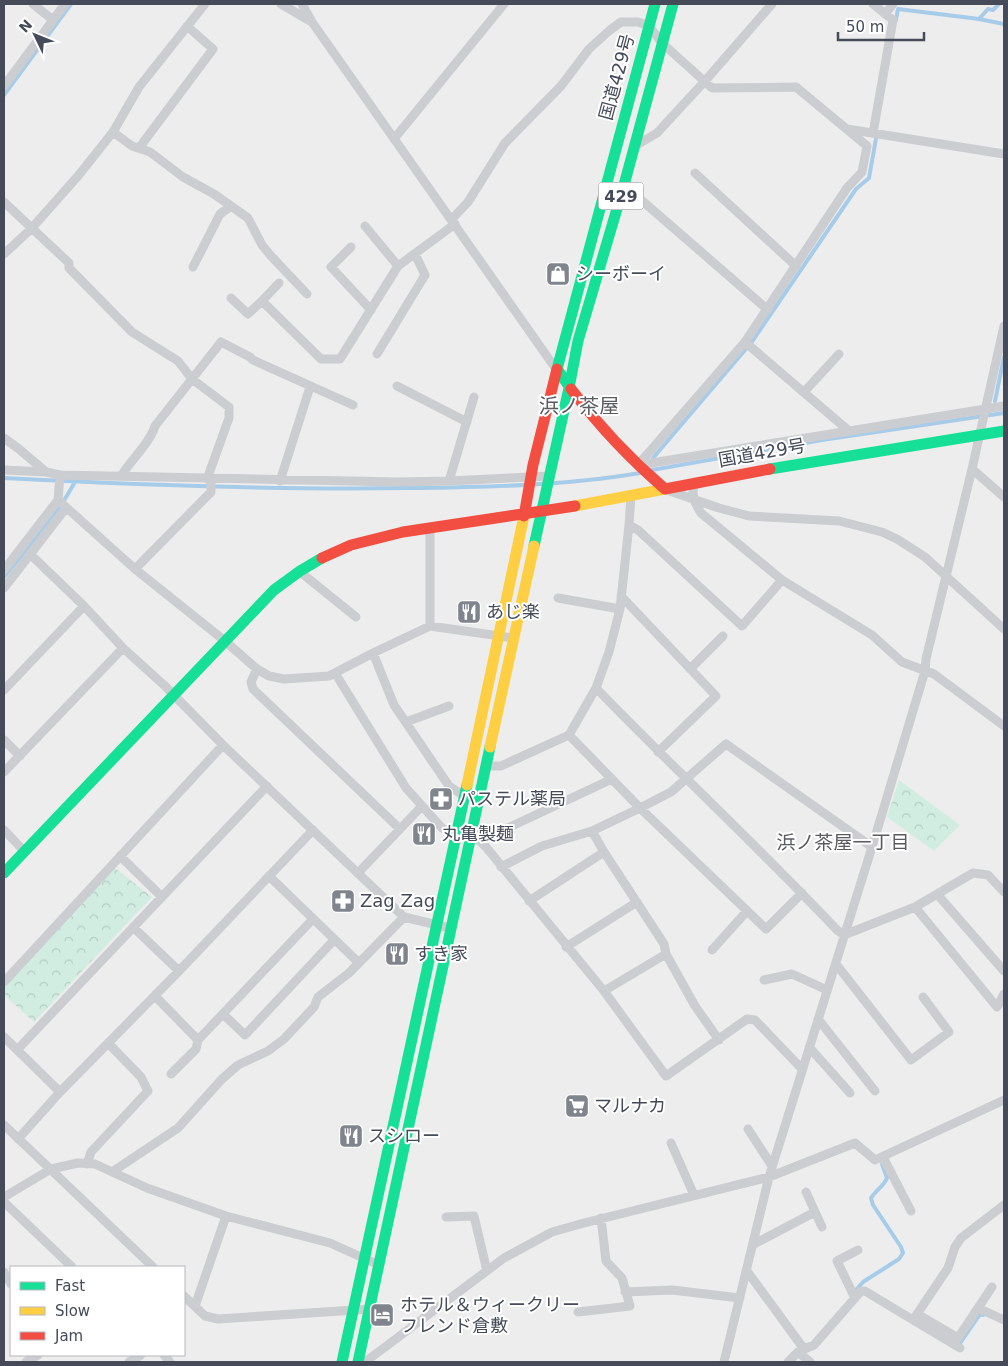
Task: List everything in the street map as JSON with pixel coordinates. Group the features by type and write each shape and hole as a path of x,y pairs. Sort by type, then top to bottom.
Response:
{"main road":[{"name":"国道429号","path":"342,1362 457,833 530,482 557,369 655,4"},
{"name":"国道429号","path":"358,1362 450,928 475,839 486,766 578,341 635,146 673,4"},
{"path":"557,369 582,406 665,489"},
{"name":"国道429号","path":"4,872 274,590 299,570 325,555 353,543 383,535 542,511 631,496 723,477 1004,431"}],"street":[{"path":"33,4 53,20"},
{"path":"4,86 65,4"},
{"path":"4,254 32,229 78,176 113,132 139,87 205,4"},
{"path":"282,4 312,22"},
{"path":"302,4 312,22 557,369"},
{"path":"394,139 504,4"},
{"path":"635,146 656,133 705,81 772,4"},
{"path":"873,4 893,20 876,133"},
{"path":"885,14 893,4"},
{"path":"262,301 320,359 340,359 398,266 453,222 468,202 505,143 561,86 590,49 621,22 638,22 649,26 662,43 712,88 796,87 867,146 862,172 847,188 768,310 748,345 643,469"},
{"path":"139,148 213,49 187,26"},
{"path":"846,129 1004,154"},
{"path":"113,132 132,146 150,152 183,177 214,194 248,218 262,245 307,294"},
{"path":"695,173 796,266"},
{"path":"624,185 768,310"},
{"path":"4,202 68,263 70,268 132,332 178,361 192,379 229,407 229,418 209,480 210,492 135,569"},
{"path":"193,267 220,214 231,206"},
{"path":"365,226 398,266"},
{"path":"351,248 331,267 371,310"},
{"path":"377,354 425,275 415,254"},
{"path":"231,298 248,314 280,283"},
{"path":"724,1362 772,1166 925,671 926,659 947,577 1004,326"},
{"path":"121,476 153,433 155,426 221,342 253,360 353,405"},
{"path":"748,345 849,432"},
{"path":"804,392 839,354"},
{"path":"280,481 310,386"},
{"path":"398,386 467,422"},
{"path":"449,481 474,397"},
{"path":"643,469 849,432 985,414 1004,406"},
{"path":"4,438 46,472 59,479 121,476 280,481 549,481"},
{"path":"4,470 46,472"},
{"path":"972,470 1004,497"},
{"path":"4,588 30,554 62,504 59,479"},
{"path":"695,483 692,490 697,507 702,513 782,580 872,635 902,662 934,674 1004,726"},
{"path":"665,489 719,508 749,516 839,520 882,532 925,557 1004,629"},
{"path":"486,766 501,766 569,734 596,688 609,652 620,609 630,525 631,496"},
{"path":"62,504 135,569 225,640 257,669 269,676 284,679 329,676 430,626 513,638"},
{"path":"4,570 62,504"},
{"path":"630,525 638,530 742,626 782,580"},
{"path":"430,528 430,626"},
{"path":"30,554 84,606 123,648 404,918 450,928"},
{"path":"299,570 356,616"},
{"path":"621,596 716,696 658,752"},
{"path":"558,598 620,609"},
{"path":"4,690 84,606"},
{"path":"690,669 723,636"},
{"path":"4,772 123,648"},
{"path":"373,653 394,704 449,786 464,796"},
{"path":"257,669 251,682 253,689 400,830"},
{"path":"335,673 406,788 442,828 475,839 501,867 604,991 666,1076 748,1019 755,1020 802,1069"},
{"path":"596,688 658,752 844,935"},
{"path":"406,722 449,706"},
{"path":"569,734 640,808 766,930 802,893"},
{"path":"4,740 20,756"},
{"path":"501,867 542,846 592,831 671,792 726,744 872,847"},
{"path":"4,982 223,745"},
{"path":"475,839 612,779"},
{"path":"17,1050 267,786"},
{"path":"358,873 422,806"},
{"path":"4,830 24,851"},
{"path":"18,1139 60,1092 155,996 313,830"},
{"path":"592,831 664,944 666,954 695,1006 719,1040"},
{"path":"529,901 604,852"},
{"path":"120,856 162,897"},
{"path":"844,935 915,907 973,873 988,875 1004,892"},
{"path":"269,876 358,963"},
{"path":"937,894 1004,971"},
{"path":"566,947 637,902"},
{"path":"915,907 997,1007 1004,994"},
{"path":"712,950 747,911"},
{"path":"171,1074 196,1049 198,1040 313,918"},
{"path":"112,1172 178,1128 222,1079 238,1065 268,1051 284,1039 314,1007 318,997 349,973 404,918"},
{"path":"133,927 179,971"},
{"path":"222,1014 245,1035 334,940"},
{"path":"604,991 666,954"},
{"path":"836,964 911,1060 949,1032 924,997"},
{"path":"764,980 792,974 827,990"},
{"path":"155,996 198,1040"},
{"path":"818,1019 875,1091"},
{"path":"4,1037 60,1092"},
{"path":"87,1164 91,1152 148,1091 141,1077 108,1044"},
{"path":"809,1047 850,1093"},
{"path":"365,1362 504,1258 552,1232 601,1218 769,1177 855,1143 875,1160 1004,1100"},
{"path":"4,1125 152,1266"},
{"path":"748,1129 772,1166"},
{"path":"671,1143 694,1196"},
{"path":"883,1157 912,1211"},
{"path":"4,1197 51,1169 78,1163 95,1164 147,1188 226,1216 330,1243 379,1266"},
{"path":"806,1192 822,1227"},
{"path":"4,1202 71,1266"},
{"path":"915,1317 948,1268 955,1247 961,1238 1004,1205"},
{"path":"754,1244 815,1212"},
{"path":"195,1306 226,1216"},
{"path":"446,1217 474,1216 487,1271"},
{"path":"578,1312 630,1306 622,1278 606,1261 601,1218"},
{"path":"853,1295 837,1261 858,1250"},
{"path":"747,1270 810,1362"},
{"path":"788,1362 801,1351 814,1345 853,1295 861,1291 865,1291 958,1338 992,1287"},
{"path":"625,1292 672,1290 740,1298"},
{"path":"185,1297 205,1316 218,1319 370,1309"},
{"path":"978,1308 1004,1320"},
{"path":"915,1317 960,1348"},
{"path":"128,1362 139,1356"}],"green space":[{"path":"899,780 960,825 934,851 887,817"},
{"path":"115,868 152,897 34,1022 4,995 4,986"}],"waterway":[{"path":"4,95 71,4"},
{"path":"896,20 898,9 979,19 988,9 993,10 999,4"},
{"path":"979,19 1004,24"},
{"path":"653,458 751,343 856,189 869,178 877,133"},
{"path":"995,401 1004,357"},
{"path":"652,470 822,440 1004,413"},
{"path":"4,478 206,486 357,488 524,485 582,481 640,473"},
{"path":"4,577 59,509 75,482"},
{"path":"856,1290 863,1282 899,1259 903,1253 873,1205 871,1198 887,1178 882,1164"},
{"path":"957,1342 960,1343 980,1314 983,1315"}],"traffic: fast":[{"path":"571,389 557,369 655,4"},
{"path":"569,388 578,341 624,185 673,4"},
{"path":"534,546 569,388"},
{"path":"770,469 1004,431"},
{"path":"4,873 274,590 322,558"},
{"path":"358,1362 490,747"},
{"path":"342,1362 467,785"}],"traffic: slow":[{"path":"575,506 665,489"},
{"path":"467,785 524,516"},
{"path":"490,747 534,546"}],"traffic: jam":[{"path":"524,516 533,465 557,369"},
{"path":"571,389 615,442 665,489 770,469"},
{"path":"322,558 351,545 403,532 575,506"}],"place":[{"name":"シーボーイ","path":"558,274"},
{"name":"あじ楽","path":"469,612"},
{"name":"パステル薬局","path":"441,799"},
{"name":"丸亀製麺","path":"424,834"},
{"name":"Zag Zag","path":"343,901"},
{"name":"すき家","path":"397,954"},
{"name":"マルナカ","path":"577,1106"},
{"name":"スシロー","path":"351,1136"},
{"name":"ホテル＆ウィークリー フレンド倉敷","path":"382,1315"}],"district":[{"name":"浜ノ茶屋","path":"579,406"},
{"name":"浜ノ茶屋一丁目","path":"843,842"}]}
